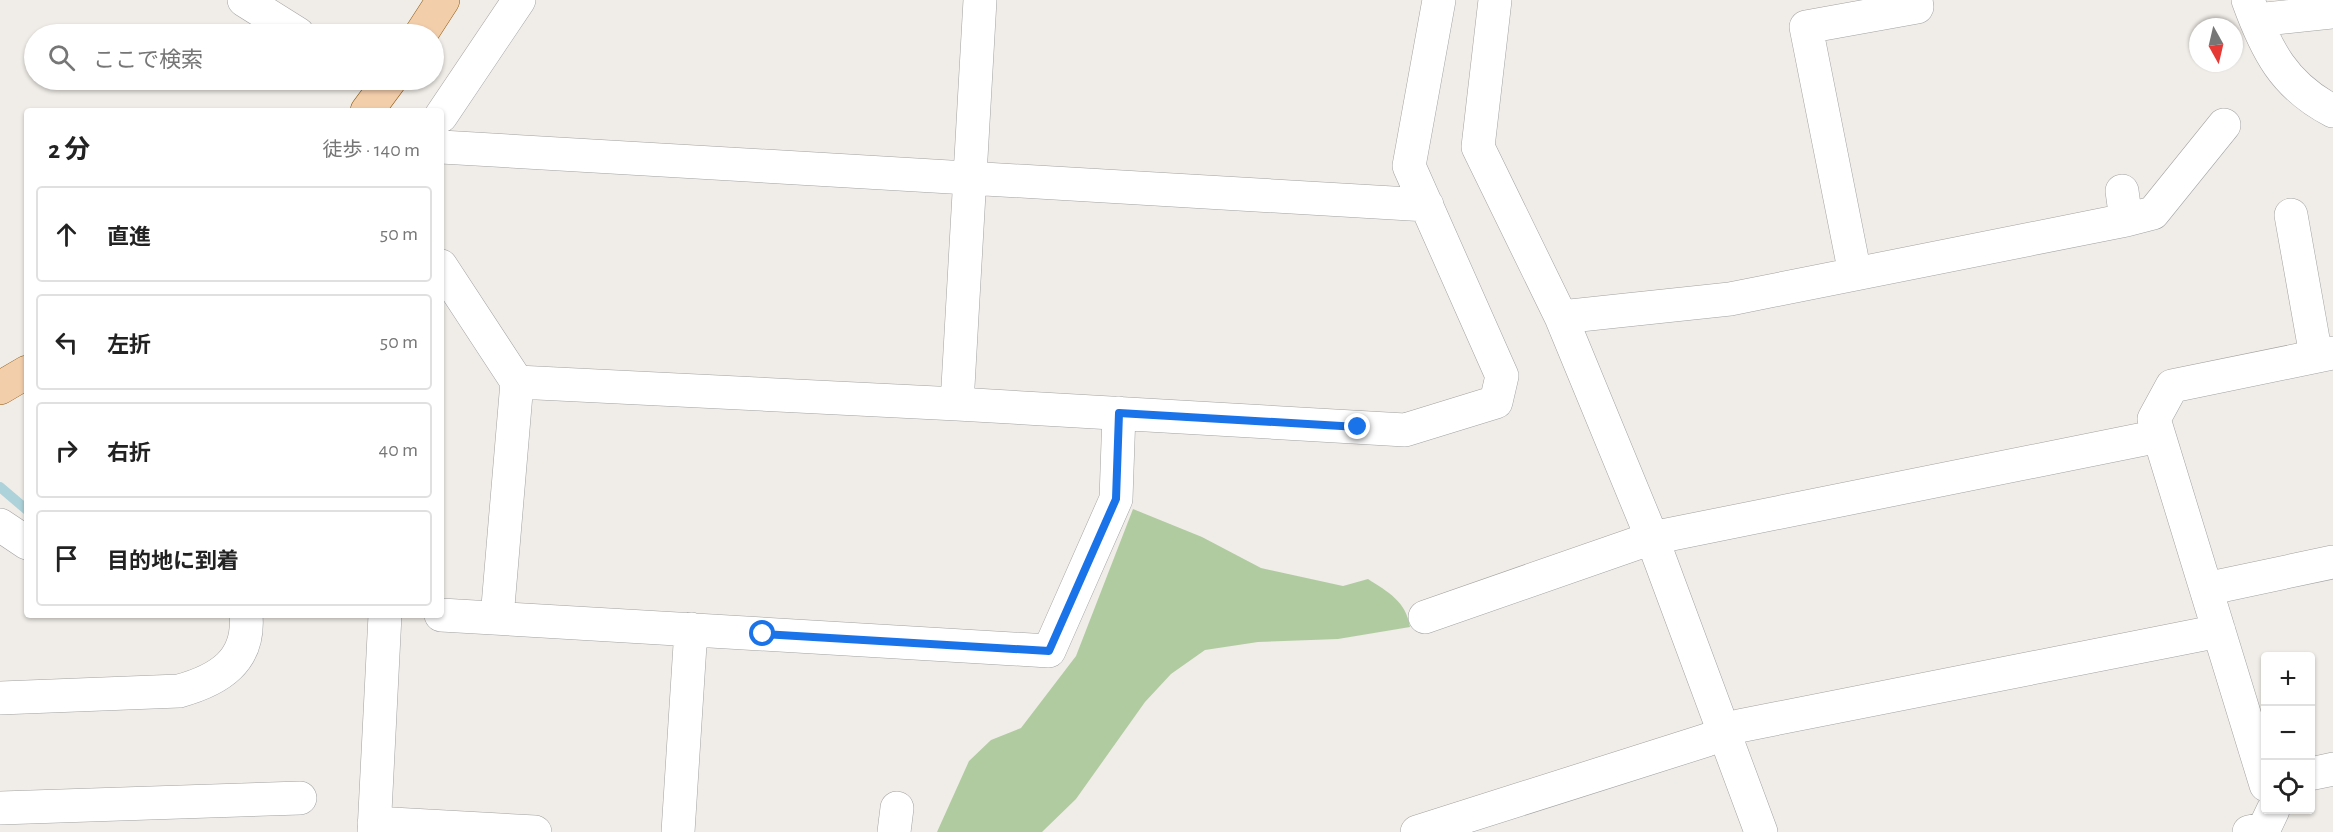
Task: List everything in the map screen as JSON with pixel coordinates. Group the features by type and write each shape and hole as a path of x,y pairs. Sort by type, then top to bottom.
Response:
{"main road":[{"path":"427,24 443,0"},
{"path":"0,388 24,374"}],"street":[{"path":"244,0 282,24"},
{"path":"444,112 519,0"},
{"path":"957,404 980,0"},
{"path":"517,382 1405,430 1496,402 1502,376 1409,166 1439,0"},
{"path":"1494,0 1478,147 1561,317 1652,538 1761,832"},
{"path":"1855,274 1806,27 1917,7 1916,0"},
{"path":"2333,12 2252,10 2267,48 2283,70 2311,99 2333,111"},
{"path":"1561,317 1730,298 1855,274 2124,205 2152,213 2224,125"},
{"path":"444,147 1427,205"},
{"path":"2261,772 2154,419 2172,386 2324,354 2291,215"},
{"path":"444,271 517,382 497,618"},
{"path":"444,615 1049,651 1116,499 1119,413"},
{"path":"1425,617 1652,538 2159,436"},
{"path":"0,525 24,541"},
{"path":"2206,590 2333,562"},
{"path":"0,698 179,691 205,684 223,673 238,658 248,629 246,618"},
{"path":"385,618 374,828 535,832"},
{"path":"678,832 691,629"},
{"path":"1417,832 1707,740 1739,726 2218,631"},
{"path":"2315,773 2333,769"},
{"path":"0,808 300,798"},
{"path":"2249,832 2264,829 2270,814"}],"green space":[{"path":"1133,509 1202,537 1261,568 1343,586 1368,579 1395,598 1405,610 1410,627 1338,639 1258,642 1205,650 1171,674 1145,702 1076,799 1042,832 937,832 969,761 991,740 1021,728 1076,656"}],"waterway":[{"path":"0,487 24,507"}],"route":[{"path":"763,634 1049,651 1116,499 1119,413 1358,427"}]}
